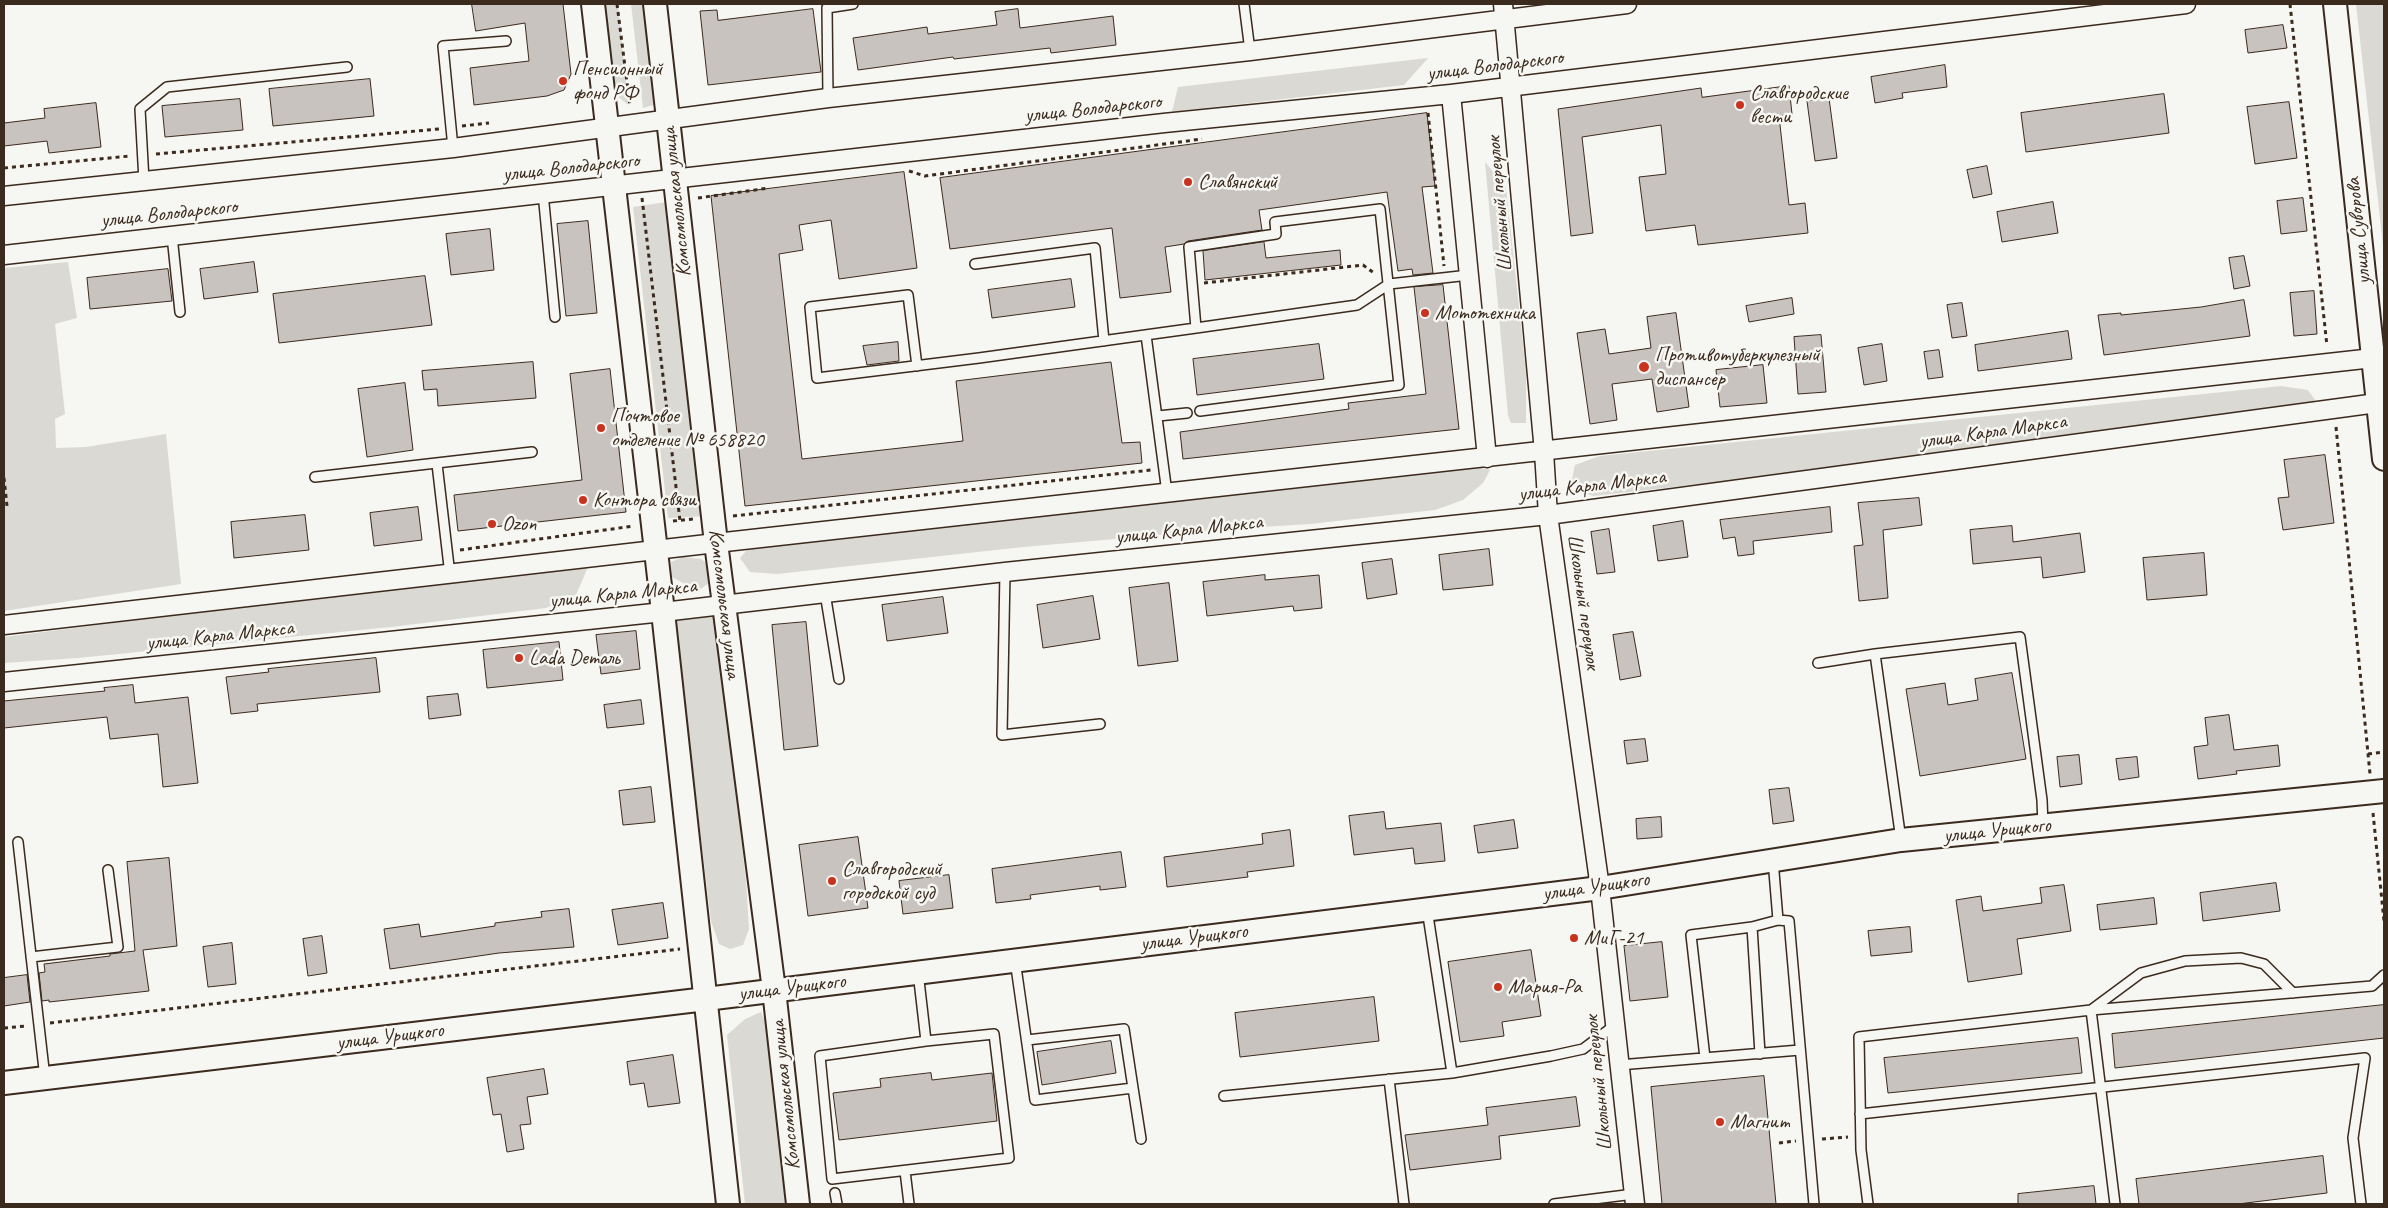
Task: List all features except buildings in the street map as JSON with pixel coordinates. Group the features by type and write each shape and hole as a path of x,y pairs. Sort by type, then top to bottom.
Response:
{"street":[{"path":"592,4 653,523 728,1204"},
{"name":"Комсомольская улица","path":"655,4 716,543 774,990 798,1204"},
{"name":"улица Володарского","path":"4,196 453,148 606,118 668,120 828,98 1250,51 1503,12 1627,4"},
{"name":"улица Володарского","path":"4,254 1164,123 1451,94 2186,4"},
{"name":"улица Суворова","path":"2335,4 2384,458"},
{"name":"Школьный переулок","path":"1503,12 1512,87 1548,516 1600,888 1634,1199"},
{"path":"1451,94 1487,458"},
{"name":"улица Карла Маркса","path":"4,626 716,543 2372,358"},
{"name":"улица Карла Маркса","path":"4,682 724,606 1005,572 1548,516 2377,403"},
{"name":"улица Урицкого","path":"4,1084 1600,888 1901,840 2378,791"}],"lane":[{"path":"828,98 827,8 853,4"},
{"path":"1244,4 1250,51"},
{"path":"453,148 443,46 506,41"},
{"path":"144,181 140,109 167,87 347,67"},
{"path":"544,193 555,317"},
{"path":"1196,328 1189,247 1276,234 1275,222 1380,209 1399,385 1200,411"},
{"path":"172,236 180,312"},
{"path":"975,264 1095,248 1104,341"},
{"path":"918,366 908,295 810,307 817,378 918,366 1104,341 1357,305 1389,284 1469,275"},
{"path":"1146,335 1167,492"},
{"path":"1158,416 1187,413"},
{"path":"314,477 532,452"},
{"path":"437,464 450,575"},
{"path":"1005,572 1002,735 1100,724"},
{"path":"825,593 839,679"},
{"path":"1818,663 1875,654 2020,637 2042,800 2043,826"},
{"path":"1875,654 1901,840"},
{"path":"18,842 45,1078"},
{"path":"1773,860 1778,920"},
{"path":"31,957 118,947 108,870"},
{"path":"1427,909 1452,1073"},
{"path":"1705,1058 1691,935 1778,920 1789,921 1814,1204"},
{"path":"1752,926 1760,1054"},
{"path":"2091,1010 2141,973 2185,961 2241,958 2264,964 2293,993"},
{"path":"1015,960 1035,1100 1132,1088"},
{"path":"918,972 926,1041"},
{"path":"1868,1204 1861,1150 1859,1037 2091,1010 2372,986 2384,975"},
{"path":"2091,1010 2115,1204"},
{"path":"1224,1096 1452,1073 1583,1049 1615,1025"},
{"path":"1027,1040 1124,1029 1141,1139"},
{"path":"994,1034 1009,1158 832,1179 820,1056 926,1041 994,1034"},
{"path":"1619,1065 1800,1050"},
{"path":"1860,1114 2366,1058 2353,1138 2361,1204"},
{"path":"1389,1079 1404,1204"},
{"path":"905,1171 909,1204"},
{"path":"835,1193 837,1204"},
{"path":"1554,1204 1634,1199"}],"path":[{"path":"606,118 631,108 617,4"},
{"path":"1428,110 1446,278"},
{"path":"4,168 451,128 497,122"},
{"path":"906,170 925,176 1211,138"},
{"path":"640,183 680,521"},
{"path":"698,198 771,188"},
{"path":"1192,285 1363,264 1389,284"},
{"path":"447,552 653,523 1164,469"},
{"path":"4,478 7,506 4,506"},
{"path":"2384,752 2368,754 2378,791 2384,921"},
{"path":"4,1028 682,948 683,957"}],"shaded area":[{"path":"598,4 618,4 628,105 606,86"},
{"path":"631,4 646,4 657,104 643,108"},
{"path":"2356,4 2384,4 2384,254"},
{"path":"1428,58 1404,85 1172,112 1178,87"},
{"path":"1485,162 1506,187 1526,372 1526,423 1511,423 1508,415"},
{"path":"667,202 706,516 668,518 633,207"},
{"path":"68,262 77,318 55,324 65,414 55,419 56,448 86,447 166,434 181,584 4,611 4,268"},
{"path":"2281,386 2308,390 2315,400 2310,408 1867,465 1594,496 1576,491 1572,479 1575,465 1600,456"},
{"path":"1472,466 1490,470 1483,483 1463,500 1435,510 1310,524 1023,547 777,574 750,572 740,558 754,542"},
{"path":"683,557 701,559 710,566 710,582 698,591 672,577 671,562"},
{"path":"590,562 576,595 546,608 391,627 78,658 4,663 4,637"},
{"path":"716,615 746,881 749,929 743,945 730,949 719,944 711,921 675,621"},
{"path":"761,1012 770,1031 788,1204 745,1204 727,1035 745,1019"}],"place":[{"name":"Пенсионный фонд РФ","path":"563,81"},
{"name":"Славгородские вести","path":"1740,105"},
{"name":"Славянский","path":"1188,182"},
{"name":"Мототехника","path":"1425,313"},
{"name":"Противотуберкулезный диспансер","path":"1644,367"},
{"name":"Почтовое отделение № 658820","path":"601,428"},
{"name":"Контора связи","path":"583,500"},
{"name":"Ozon","path":"492,524"},
{"name":"Lada Dеталь","path":"519,658"},
{"name":"Славгородский городской суд","path":"832,881"},
{"name":"МиГ-21","path":"1574,938"},
{"name":"Мария-Ра","path":"1498,987"},
{"name":"Магнит","path":"1720,1122"}]}
